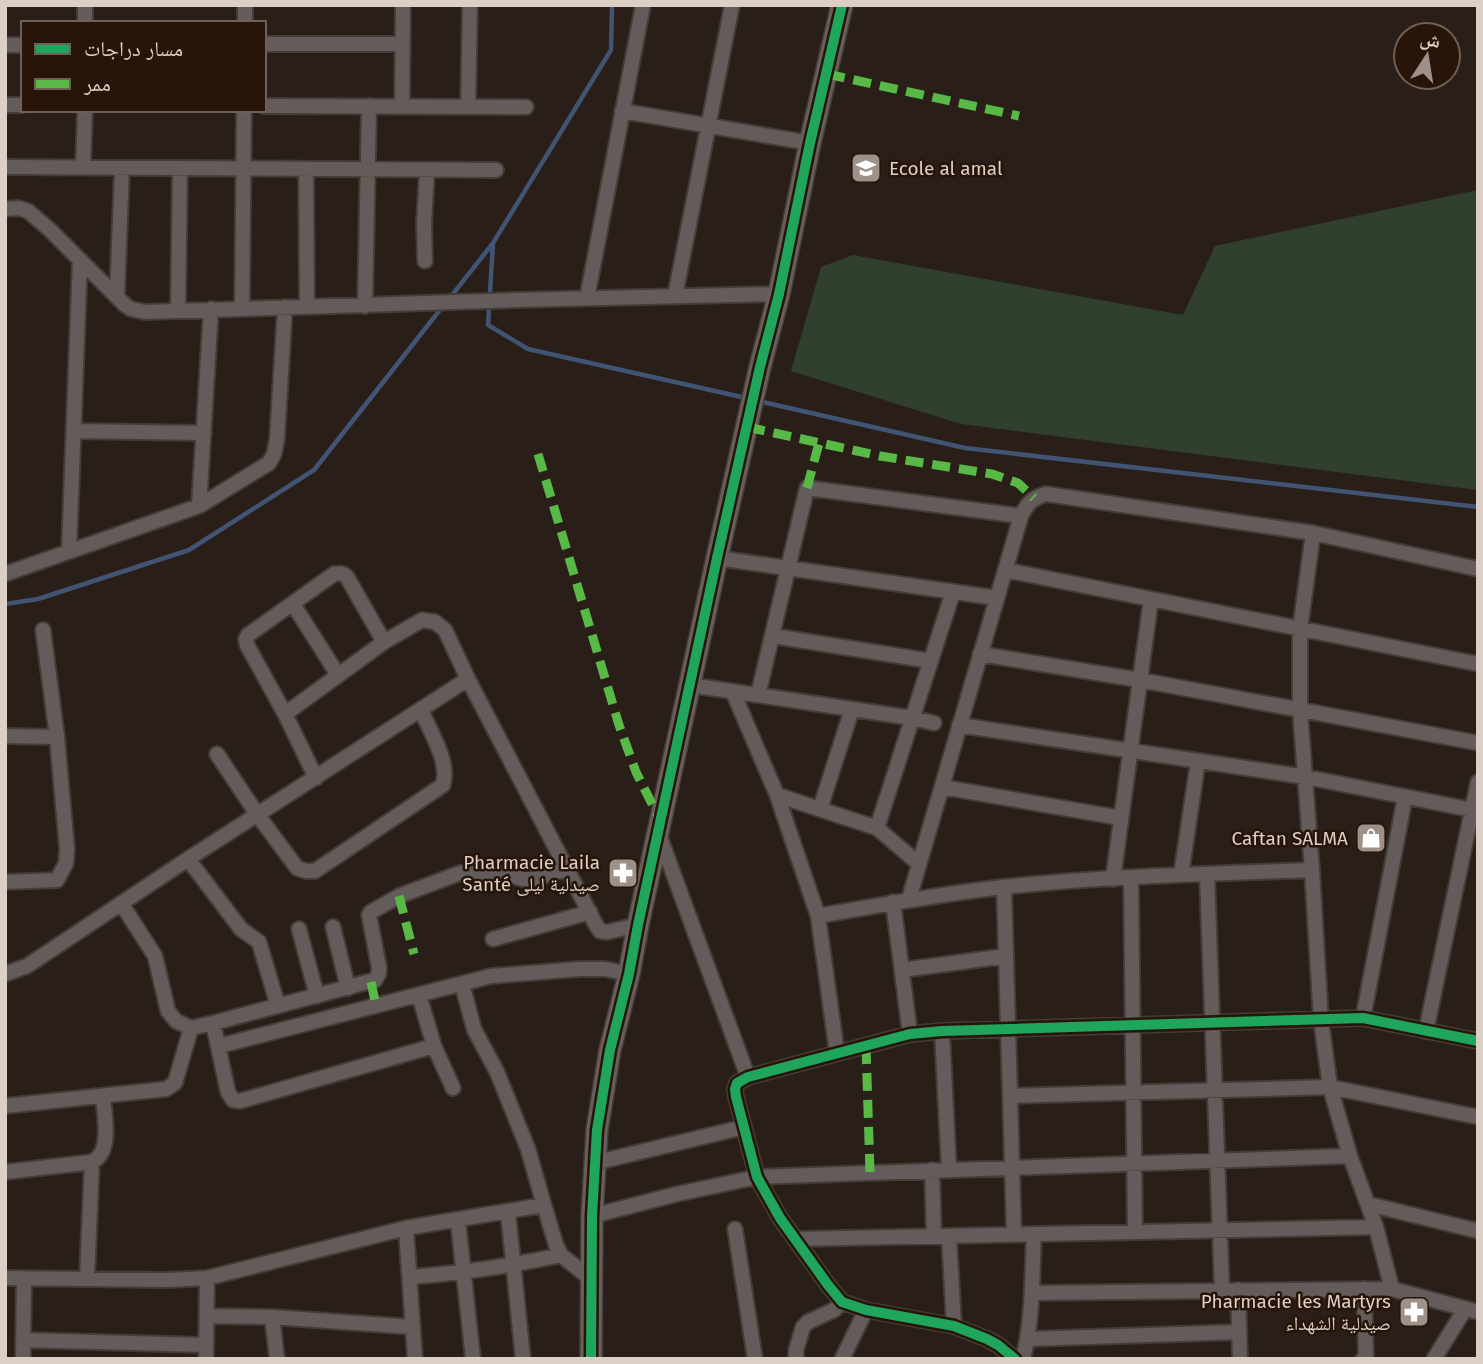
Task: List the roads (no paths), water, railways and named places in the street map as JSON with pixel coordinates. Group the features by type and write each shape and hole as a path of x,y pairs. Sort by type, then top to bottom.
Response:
{"street":[{"path":"402,106 403,5"},
{"path":"468,107 470,5"},
{"path":"587,298 643,5"},
{"path":"675,296 732,5"},
{"path":"591,1359 594,1163 610,1050 842,5"},
{"path":"266,44 402,44"},
{"path":"266,106 526,107"},
{"path":"365,306 369,106"},
{"path":"622,111 810,143"},
{"path":"83,167 85,112"},
{"path":"242,309 244,112"},
{"path":"5,167 496,170"},
{"path":"117,297 122,168"},
{"path":"178,310 180,168"},
{"path":"306,169 307,307"},
{"path":"425,261 427,170"},
{"path":"5,209 18,208 28,211 117,297 131,309 145,312 779,294"},
{"path":"69,550 80,260"},
{"path":"5,574 199,506 270,463 277,439 285,307"},
{"path":"199,506 211,309"},
{"path":"74,431 204,433"},
{"path":"758,695 807,488 1021,516"},
{"path":"909,899 1021,516 1034,498 1046,494 1313,533 1478,569"},
{"path":"1313,533 1300,629 1300,710 1321,1020 1330,1087 1350,1156 1376,1227 1392,1289"},
{"path":"718,558 997,598"},
{"path":"1005,570 1478,664"},
{"path":"316,778 247,645 248,635 339,573 344,574 384,642"},
{"path":"877,828 953,592"},
{"path":"1113,879 1151,599"},
{"path":"293,604 338,675"},
{"path":"285,714 384,642 422,620 435,621 445,630 600,931 638,925"},
{"path":"5,882 57,880 66,863 57,737 43,630"},
{"path":"773,636 931,660"},
{"path":"980,654 1140,680 1478,743"},
{"path":"5,974 27,966 468,679"},
{"path":"690,685 934,723"},
{"path":"733,692 777,795 818,916 837,1053"},
{"path":"820,809 852,709"},
{"path":"217,754 297,868 315,871 443,785 446,775 443,761 421,710"},
{"path":"959,725 1306,777 1475,811"},
{"path":"5,736 57,737"},
{"path":"1181,876 1198,761"},
{"path":"1426,1031 1475,811 1478,782"},
{"path":"942,787 1121,818"},
{"path":"777,795 877,828 919,864"},
{"path":"1363,1018 1405,797"},
{"path":"658,832 748,1077"},
{"path":"188,859 241,929 259,942 278,1006"},
{"path":"121,903 155,956 168,1011 176,1021 191,1028 371,982 377,978 379,967 369,915 399,896 460,873 503,873 527,879 568,868"},
{"path":"818,916 909,899 1003,887 1312,870"},
{"path":"1207,874 1222,1291"},
{"path":"1131,878 1135,1232"},
{"path":"1003,887 1014,1234"},
{"path":"893,902 910,1034"},
{"path":"493,939 590,912"},
{"path":"334,927 348,988"},
{"path":"299,929 317,996"},
{"path":"902,970 1006,956"},
{"path":"219,1046 491,976 580,969 605,969 629,974"},
{"path":"462,984 474,1028 497,1072 528,1149 556,1245 562,1255 592,1280"},
{"path":"419,995 434,1046 453,1088"},
{"path":"1015,1359 987,1339 954,1326 866,1310 842,1302 780,1218 757,1177 735,1089 737,1083 748,1077 910,1034 942,1031 1363,1018 1478,1041"},
{"path":"214,1023 228,1092 233,1100 240,1101 434,1046"},
{"path":"5,1105 171,1087 175,1083 191,1028"},
{"path":"942,1031 949,1170"},
{"path":"1010,1096 1330,1087 1478,1117"},
{"path":"5,1172 92,1162 99,1158 106,1143 103,1096"},
{"path":"594,1163 744,1127"},
{"path":"592,1216 757,1177 1350,1156"},
{"path":"87,1278 92,1162"},
{"path":"932,1170 954,1326"},
{"path":"1368,1204 1478,1231"},
{"path":"5,1278 207,1278 406,1228 544,1205"},
{"path":"508,1212 523,1359"},
{"path":"458,1220 472,1359"},
{"path":"796,1239 1376,1227"},
{"path":"406,1228 415,1359"},
{"path":"735,1229 755,1359"},
{"path":"1023,1359 1028,1339 1034,1234"},
{"path":"410,1277 464,1273 562,1255"},
{"path":"23,1359 24,1278"},
{"path":"23,1340 206,1352 207,1278"},
{"path":"1363,1359 1366,1356 1364,1289"},
{"path":"1032,1293 1392,1289 1471,1310 1434,1359"},
{"path":"1238,1290 1240,1359"},
{"path":"796,1359 796,1350 807,1322 834,1310 842,1302"},
{"path":"842,1359 866,1310"},
{"path":"207,1316 272,1317 414,1327"},
{"path":"272,1317 277,1359"},
{"path":"1028,1339 1239,1332"}],"waterway":[{"path":"449,299 493,243 611,50 612,5"},
{"path":"493,243 488,325 528,349 746,398"},
{"path":"5,604 38,599 189,550 314,470 443,306"},
{"path":"758,401 965,448 1478,507"}],"place":[{"name":"Ecole al amal","path":"866,168"},
{"name":"Caftan SALMA","path":"1371,838"},
{"name":"Pharmacie Laila Santé صيدلية ليلى","path":"623,873"},
{"name":"Pharmacie les Martyrs صيدلية الشهداء","path":"1414,1312"}]}
